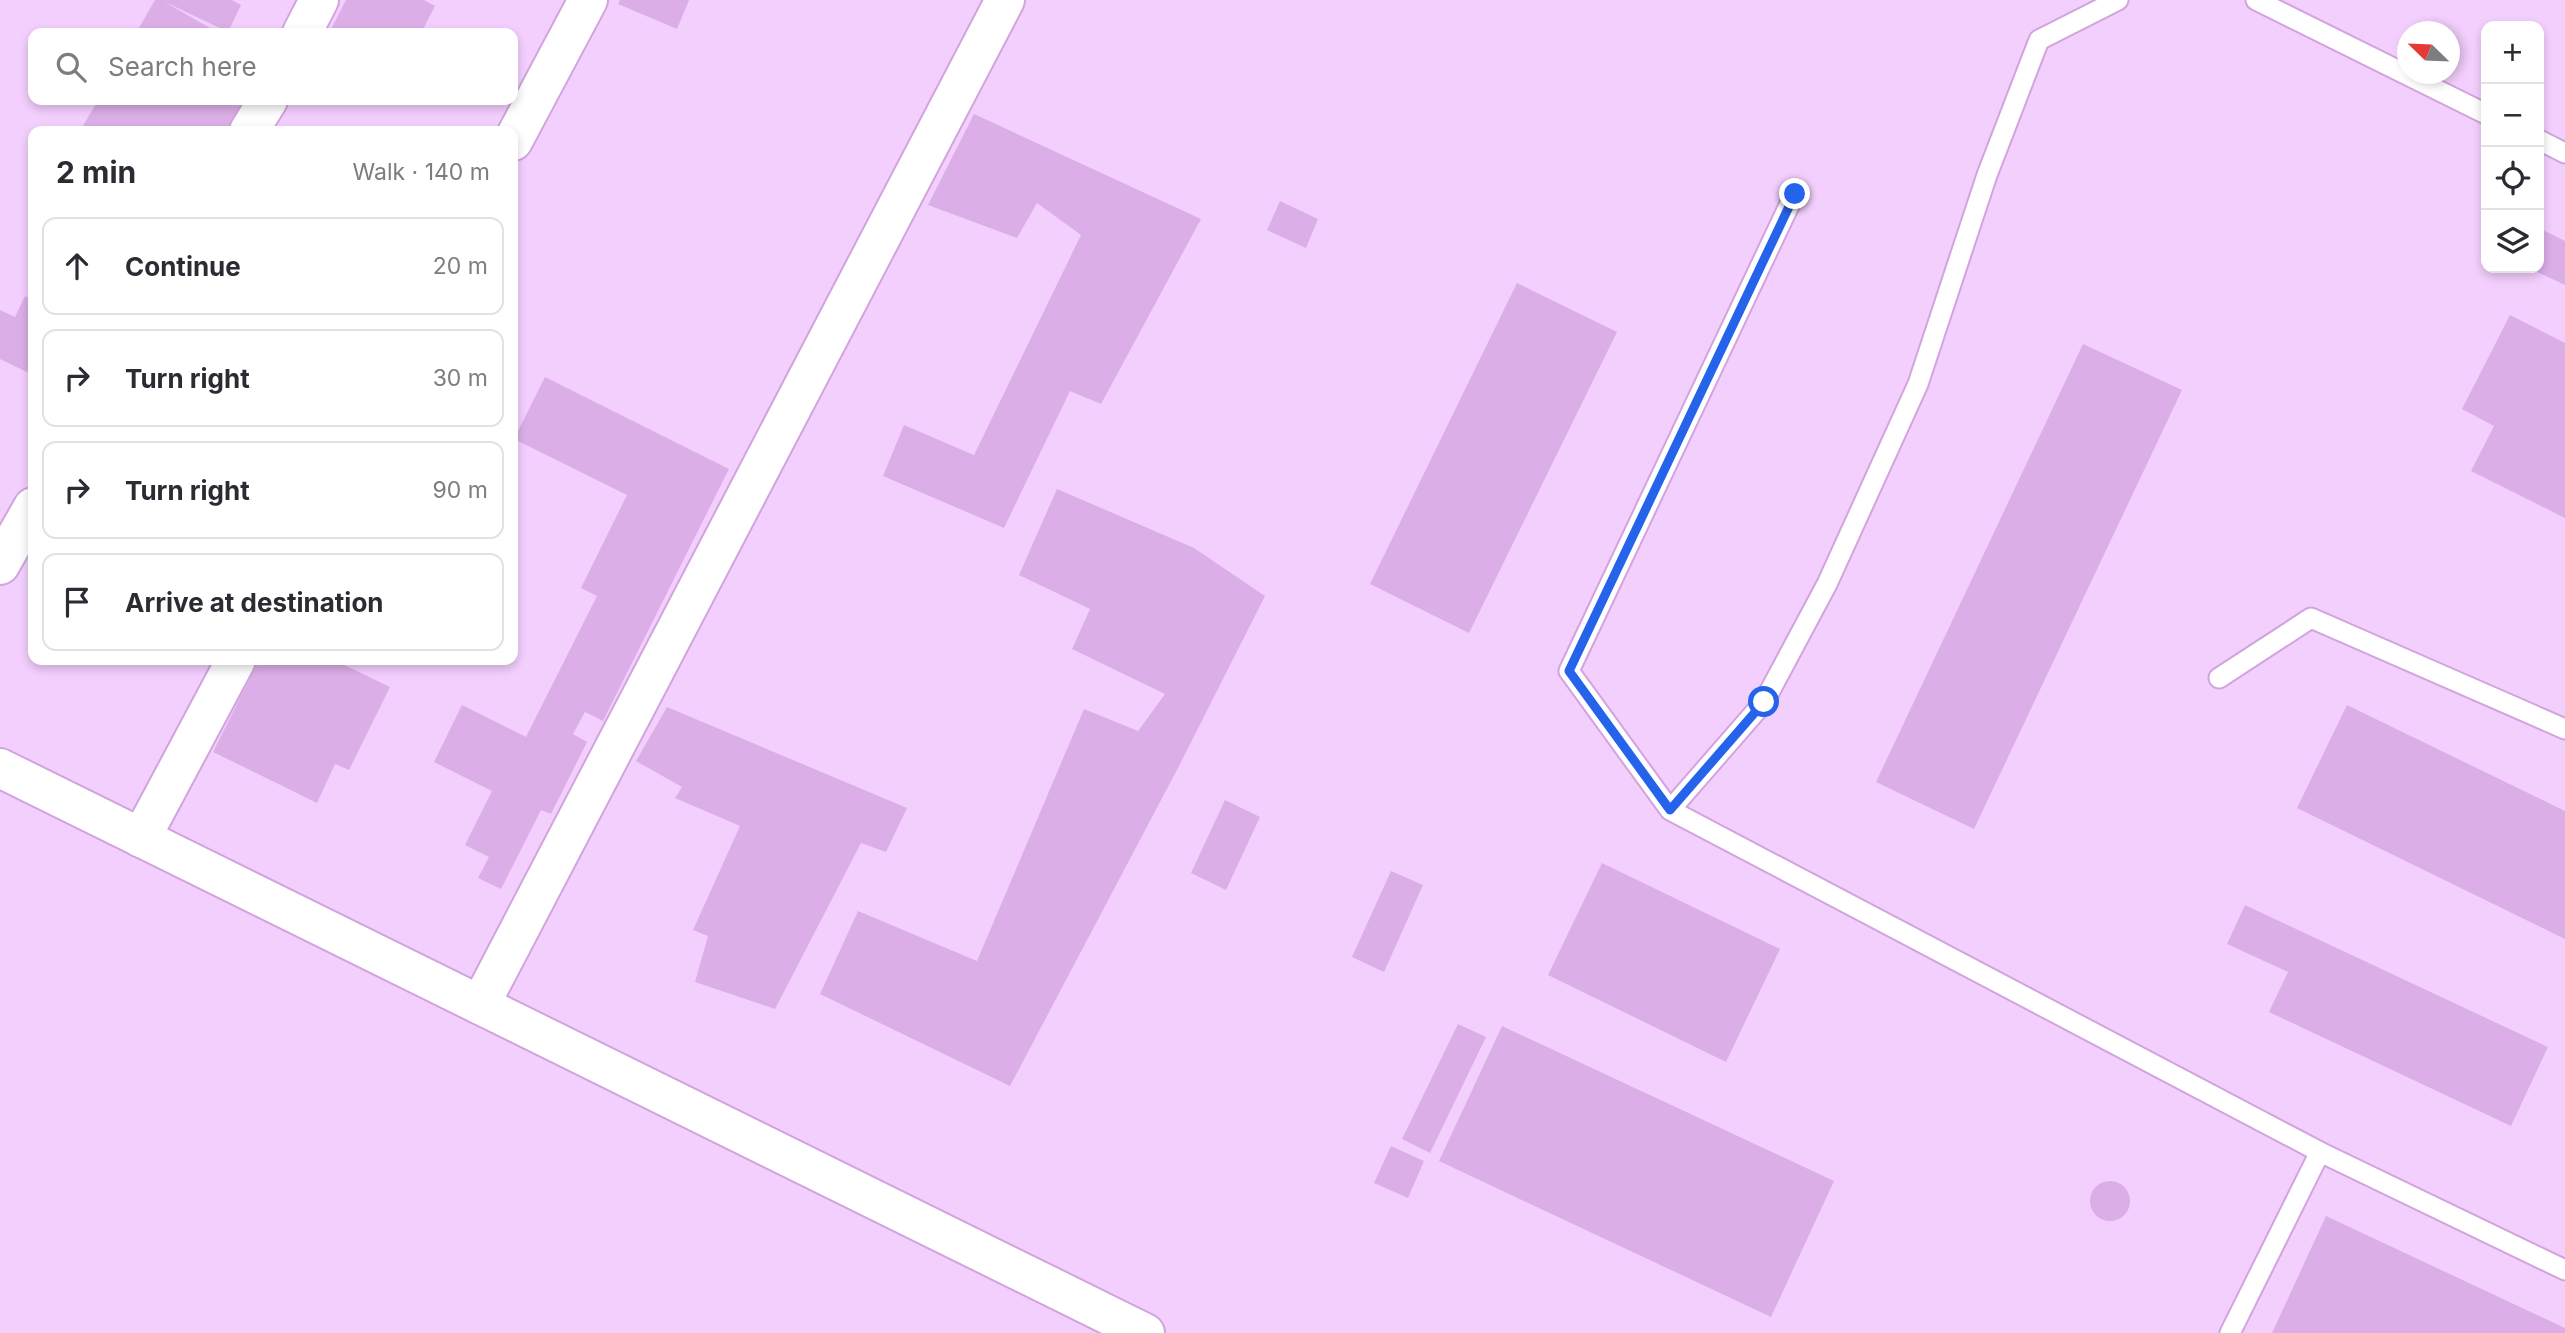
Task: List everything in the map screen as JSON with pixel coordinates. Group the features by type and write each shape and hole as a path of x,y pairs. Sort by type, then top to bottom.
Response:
{"street":[{"path":"305,28 319,0"},
{"path":"518,132 588,0"},
{"path":"480,1005 1005,0"},
{"path":"253,126 265,105"},
{"path":"0,565 28,516"},
{"path":"141,838 233,665"},
{"path":"0,768 1145,1333"}],"lane":[{"path":"1670,810 1764,702 1827,584 1917,384 1987,175 2039,40 2118,0"},
{"path":"2256,0 2481,112"},
{"path":"2544,142 2565,153"},
{"path":"1795,194 1569,671 1670,810 2320,1152 2565,1270"},
{"path":"2219,678 2311,618 2565,729"},
{"path":"2230,1333 2320,1152"}],"building":[{"path":"155,0 232,0 241,5 230,28 220,28 163,1 210,28 139,28"},
{"path":"346,0 424,0 435,6 424,28 332,28"},
{"path":"620,0 689,0 677,29 618,4"},
{"path":"95,105 243,105 231,126 83,126"},
{"path":"974,114 1201,219 1101,404 1070,391 1004,528 883,476 904,425 974,455 1081,235 1037,203 1017,238 928,205"},
{"path":"1280,201 1318,219 1306,248 1267,230"},
{"path":"2544,230 2565,241 2565,285 2540,273 2544,273"},
{"path":"1517,283 1617,332 1469,633 1370,584"},
{"path":"25,296 28,298 28,373 0,359 0,310 15,317"},
{"path":"2510,315 2565,343 2565,518 2471,471 2494,426 2462,409"},
{"path":"2083,344 2182,390 1974,829 1876,782"},
{"path":"545,377 729,469 603,721 585,712 573,734 587,742 551,814 541,810 501,889 478,878 489,857 465,845 492,791 434,762 462,705 526,737 597,596 581,588 627,495 518,441 518,431"},
{"path":"1057,489 1194,548 1265,596 1179,766 1010,1086 820,994 858,911 977,961 1084,709 1138,731 1165,694 1072,649 1090,609 1019,575"},
{"path":"256,665 344,665 390,687 349,770 335,764 317,803 213,752"},
{"path":"2347,705 2565,811 2565,939 2297,808"},
{"path":"667,707 907,808 886,852 861,843 775,1009 695,982 708,936 693,930 740,826 675,798 682,787 636,761"},
{"path":"1225,800 1260,817 1226,890 1191,873"},
{"path":"1602,863 1780,949 1726,1062 1548,975"},
{"path":"1391,871 1423,885 1384,972 1352,957"},
{"path":"2245,905 2548,1047 2511,1126 2269,1012 2288,972 2227,944"},
{"path":"1458,1024 1486,1037 1430,1153 1402,1139"},
{"path":"1502,1026 1834,1181 1771,1317 1439,1161"},
{"path":"1391,1146 1424,1161 1408,1198 1374,1183"},
{"path":"2110,1181 2124,1187 2130,1201 2124,1215 2110,1221 2096,1215 2090,1201 2096,1187"},
{"path":"2326,1216 2565,1328 2565,1333 2272,1333"}],"route":[{"path":"1764,702 1670,810 1569,671 1795,194"}]}
